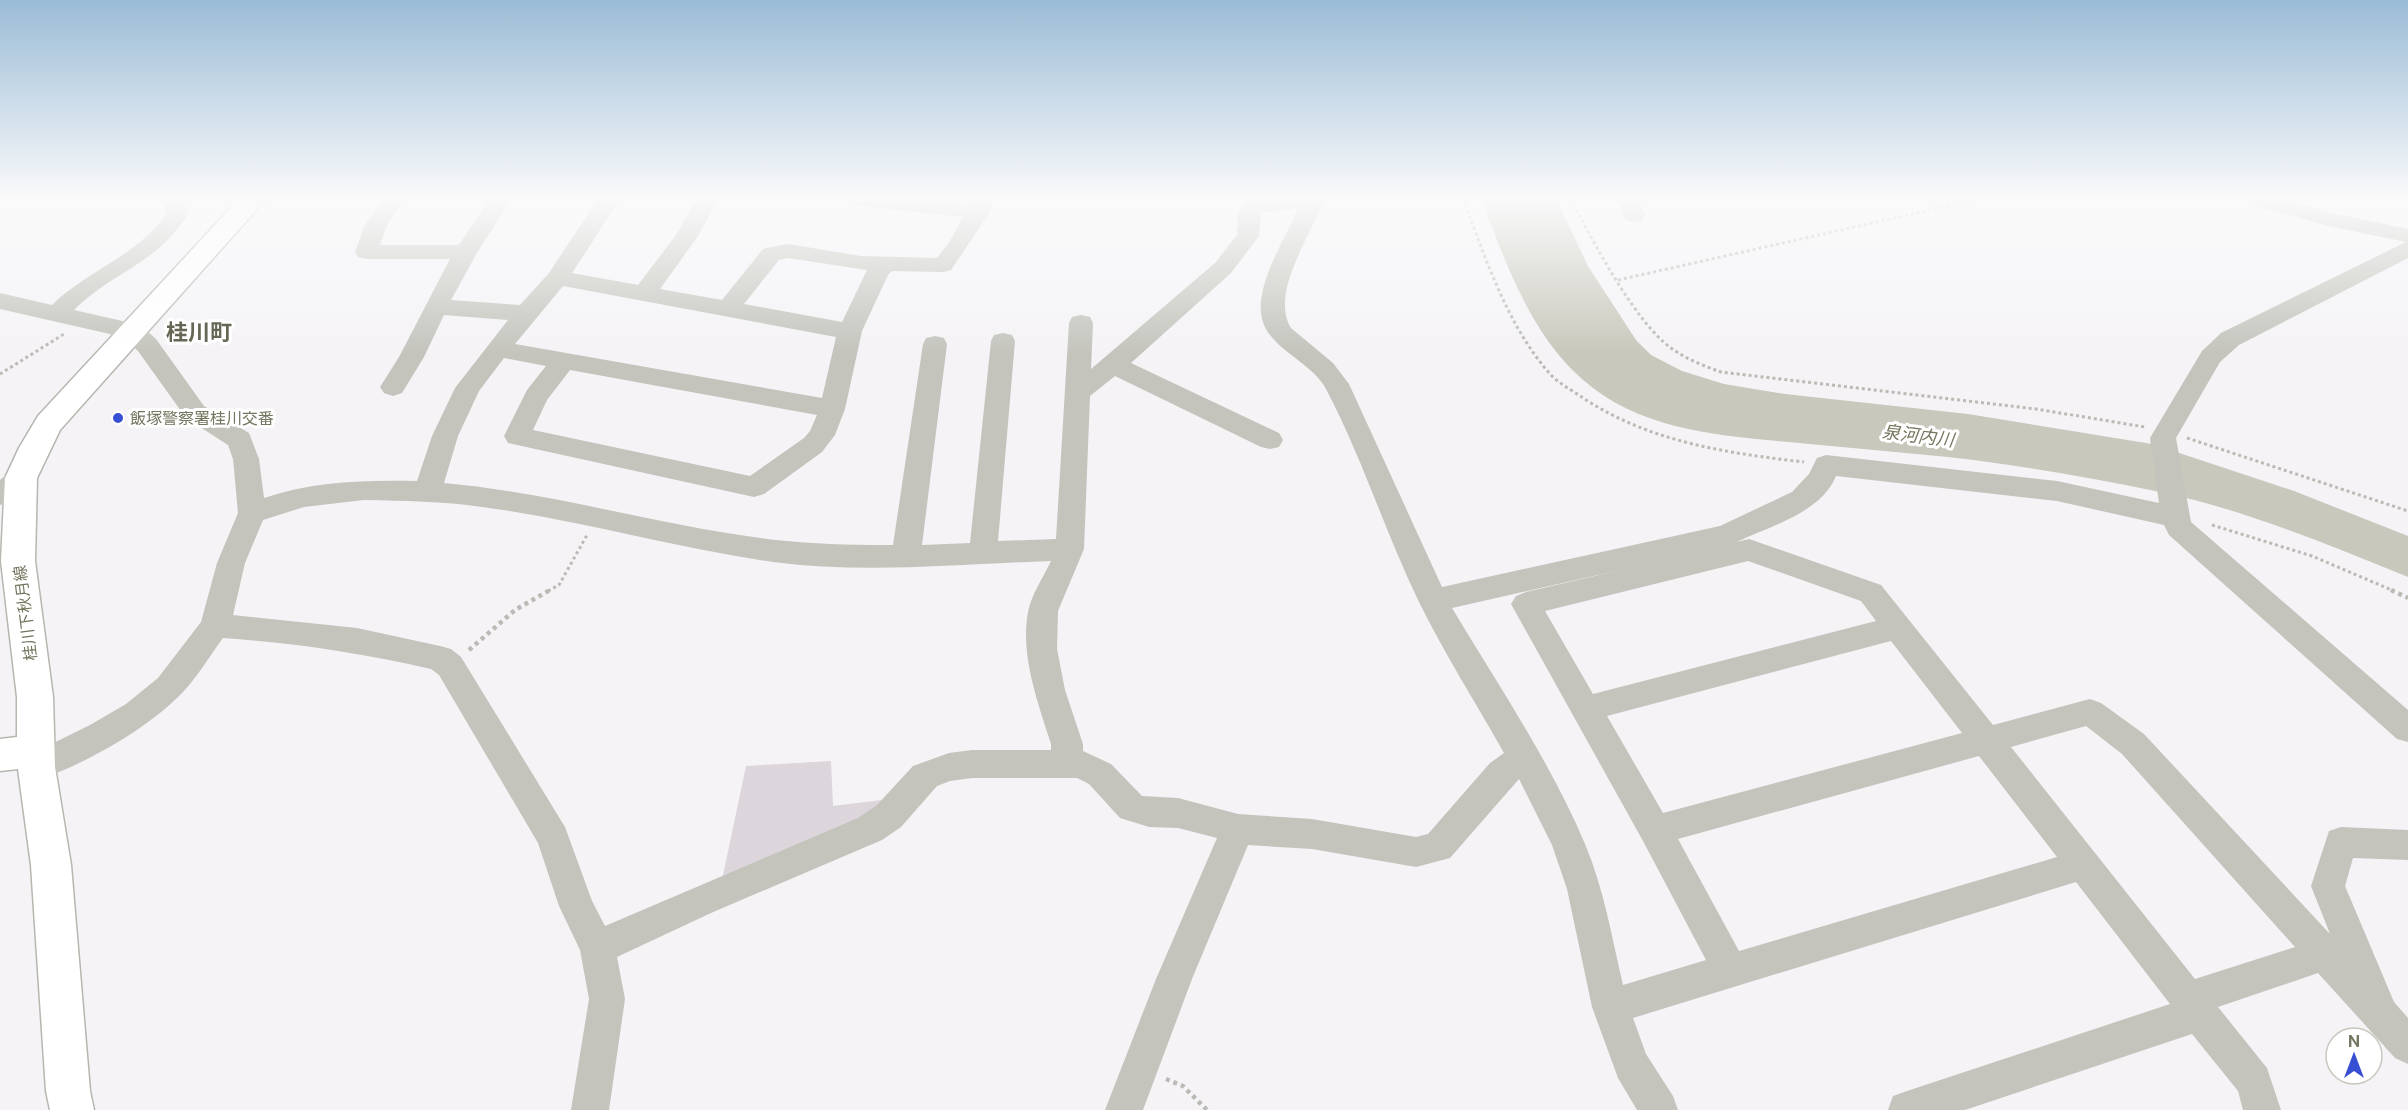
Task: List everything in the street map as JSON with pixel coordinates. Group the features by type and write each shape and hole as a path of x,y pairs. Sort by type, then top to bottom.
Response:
{"main road":[{"name":"桂川下秋月線","path":"72,1110 68,1090 51,865 23,758 35,697 11,487 49,423 205,251"}],"street":[{"path":"57,314 82,291 141,251"},
{"path":"366,251 464,252 410,364 393,387"},
{"path":"428,490 445,436 468,388 526,313 557,278 575,251"},
{"path":"644,293 678,251"},
{"path":"728,308 771,254 788,251 861,263 943,265 956,251"},
{"path":"1077,393 1113,365 1223,268 1236,251"},
{"path":"1291,251 1273,292 1272,317 1280,331 1326,370 1336,384 1385,489 1433,601 1546,798 1569,845 1584,890 1610,1007 1631,1065 1659,1110"},
{"path":"2404,251 2230,339 2211,357 2165,434 2179,528 2408,729"},
{"path":"563,362 536,396 517,436 754,487 813,445 822,435 831,409 850,331 878,271 886,264"},
{"path":"557,278 850,331"},
{"path":"0,301 131,331 147,345 195,412 240,440 246,459 252,513 231,563 215,626 169,687 137,714 101,735 23,758"},
{"path":"436,307 526,313"},
{"path":"1066,764 1067,744 1050,690 1042,649 1043,611 1070,549 1081,323"},
{"path":"983,552 1003,341"},
{"path":"906,555 934,344"},
{"path":"498,350 831,409"},
{"path":"1113,365 1270,440"},
{"path":"1433,601 1726,535 1802,500 1821,479 1826,465 2057,491 2175,513"},
{"path":"252,513 301,497 349,490 428,490 514,500 699,539 774,551 833,557 1070,549"},
{"path":"1731,971 1655,830 1526,604 1749,550 1871,593 2082,865 2254,1081 2262,1110"},
{"path":"215,626 278,630 357,640 440,658 450,666 553,838 576,906 597,948 607,999 590,1110"},
{"path":"1585,709 1897,627"},
{"path":"1655,830 2090,712 2133,744 2324,954 2395,1018"},
{"path":"597,948 673,911 731,889 870,829 889,816 925,776 949,767 972,764 1082,764 1100,774 1132,808 1149,812 1178,813 1238,829 1312,834 1416,852 1438,847 1501,773 1523,757"},
{"path":"1124,1110 1174,979 1238,829"},
{"path":"2408,844 2341,842 2328,886 2408,1045"},
{"path":"1610,1007 2082,865"},
{"path":"1907,1110 2194,1006 2324,954"}],"path":[{"path":"1484,251 1518,328 1551,375 1600,411 1657,437 1726,453 1826,465"},
{"path":"1599,251 1652,333 1671,350 1696,364 1721,372 2025,408 2165,434 2408,511"},
{"path":"1618,280 1748,251"},
{"path":"0,374 49,346 84,320"},
{"path":"2175,513 2247,533 2408,598"},
{"path":"450,666 515,610 559,585 596,518"},
{"path":"1140,1068 1183,1086 1207,1110"}],"shaded area":[{"path":"831,761 833,806 890,799 878,813 721,885 746,766"}],"water":[{"name":"泉河内川","path":"1502,251 1581,251 1588,266 1636,340 1651,355 1682,371 1724,384 1785,394 1968,414 2152,444 2294,491 2408,536 2408,577 2251,517 2155,491 1974,460 1742,438 1657,421 1605,397 1563,360 1533,318"}],"place":[{"name":"飯塚警察署桂川交番","path":"118,418"}],"district":[{"name":"桂川町","path":"199,332"}]}
